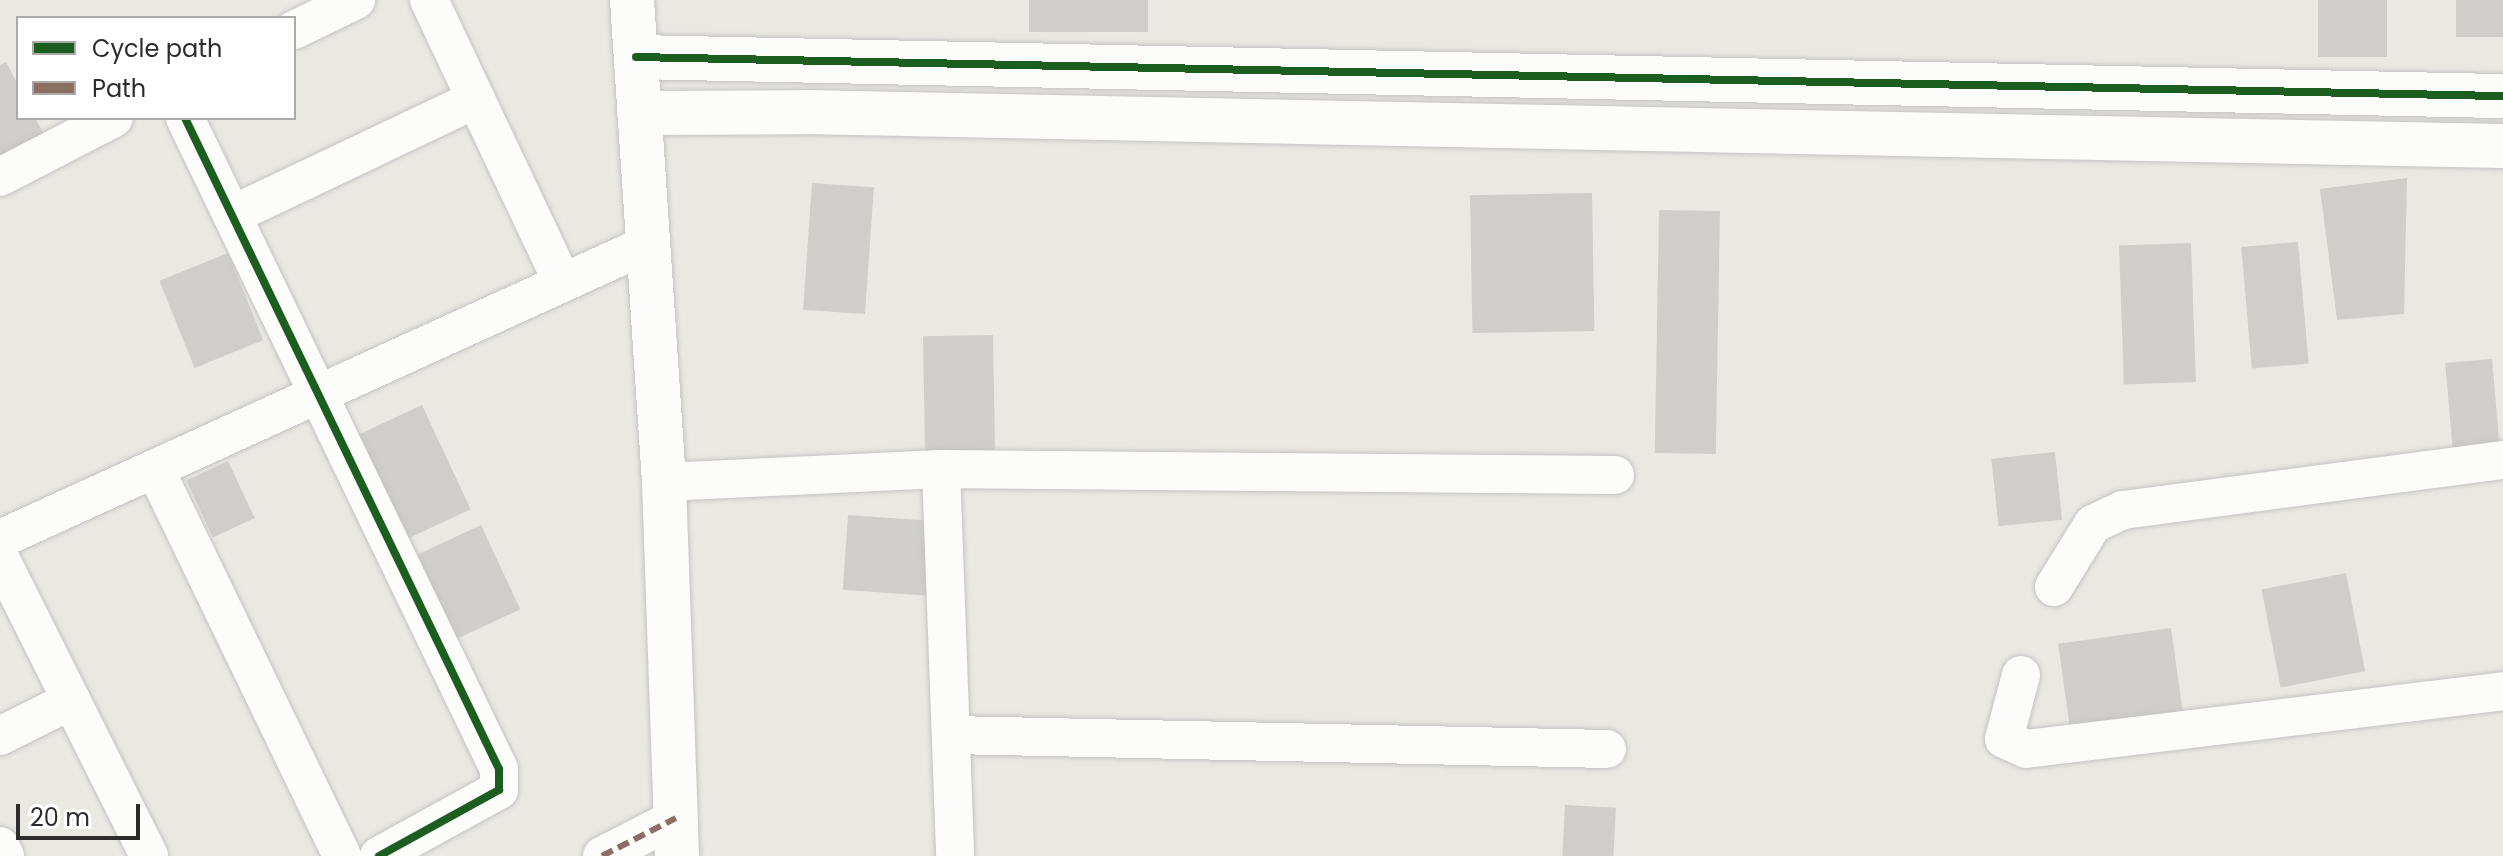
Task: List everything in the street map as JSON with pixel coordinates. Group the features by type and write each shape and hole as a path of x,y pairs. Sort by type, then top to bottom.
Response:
{"street":[{"path":"296,29 356,0"},
{"path":"429,0 563,283"},
{"path":"602,856 676,837 664,482 632,0"},
{"path":"636,57 2503,96"},
{"path":"232,215 476,99"},
{"path":"639,113 805,112 2503,146"},
{"path":"0,177 110,120"},
{"path":"186,120 501,776 499,790 490,797 379,856"},
{"path":"0,539 646,245"},
{"path":"2054,587 2093,524 2123,510 2503,460"},
{"path":"155,469 342,856"},
{"path":"664,482 941,469 1615,475"},
{"path":"941,469 955,856"},
{"path":"0,558 149,856"},
{"path":"2021,675 2004,739 2026,749 2503,691"},
{"path":"0,736 72,700"},
{"path":"951,735 1607,749"},
{"path":"0,846 5,856"}],"building":[{"path":"1029,0 1148,0 1148,32 1029,32"},
{"path":"2318,0 2387,0 2387,57 2318,57"},
{"path":"2456,0 2503,0 2503,37 2456,37"},
{"path":"6,62 16,81 16,120 36,120 45,136 0,160 0,65"},
{"path":"2407,178 2404,314 2337,320 2320,189"},
{"path":"812,183 874,187 865,314 803,310"},
{"path":"1592,193 1594,331 1472,333 1470,195"},
{"path":"1659,210 1720,211 1716,454 1655,453"},
{"path":"2298,242 2309,364 2252,369 2241,247"},
{"path":"2191,243 2196,382 2124,384 2119,246"},
{"path":"228,253 263,340 195,368 159,281"},
{"path":"993,335 995,451 925,452 923,336"},
{"path":"2492,359 2501,460 2454,464 2445,363"},
{"path":"422,405 471,509 404,540 355,436"},
{"path":"2055,452 2062,520 1998,526 1991,459"},
{"path":"228,461 255,518 213,538 186,480"},
{"path":"848,515 938,521 933,596 843,590"},
{"path":"481,525 520,609 444,645 405,560"},
{"path":"2346,573 2365,671 2281,688 2262,589"},
{"path":"2171,628 2183,715 2070,731 2058,644"},
{"path":"1565,805 1616,808 1613,856 1562,856"}],"marked path":[{"path":"602,856 676,818"}],"cycle path":[{"path":"636,57 2503,96"},
{"path":"186,120 499,769 499,790 379,856"}]}
